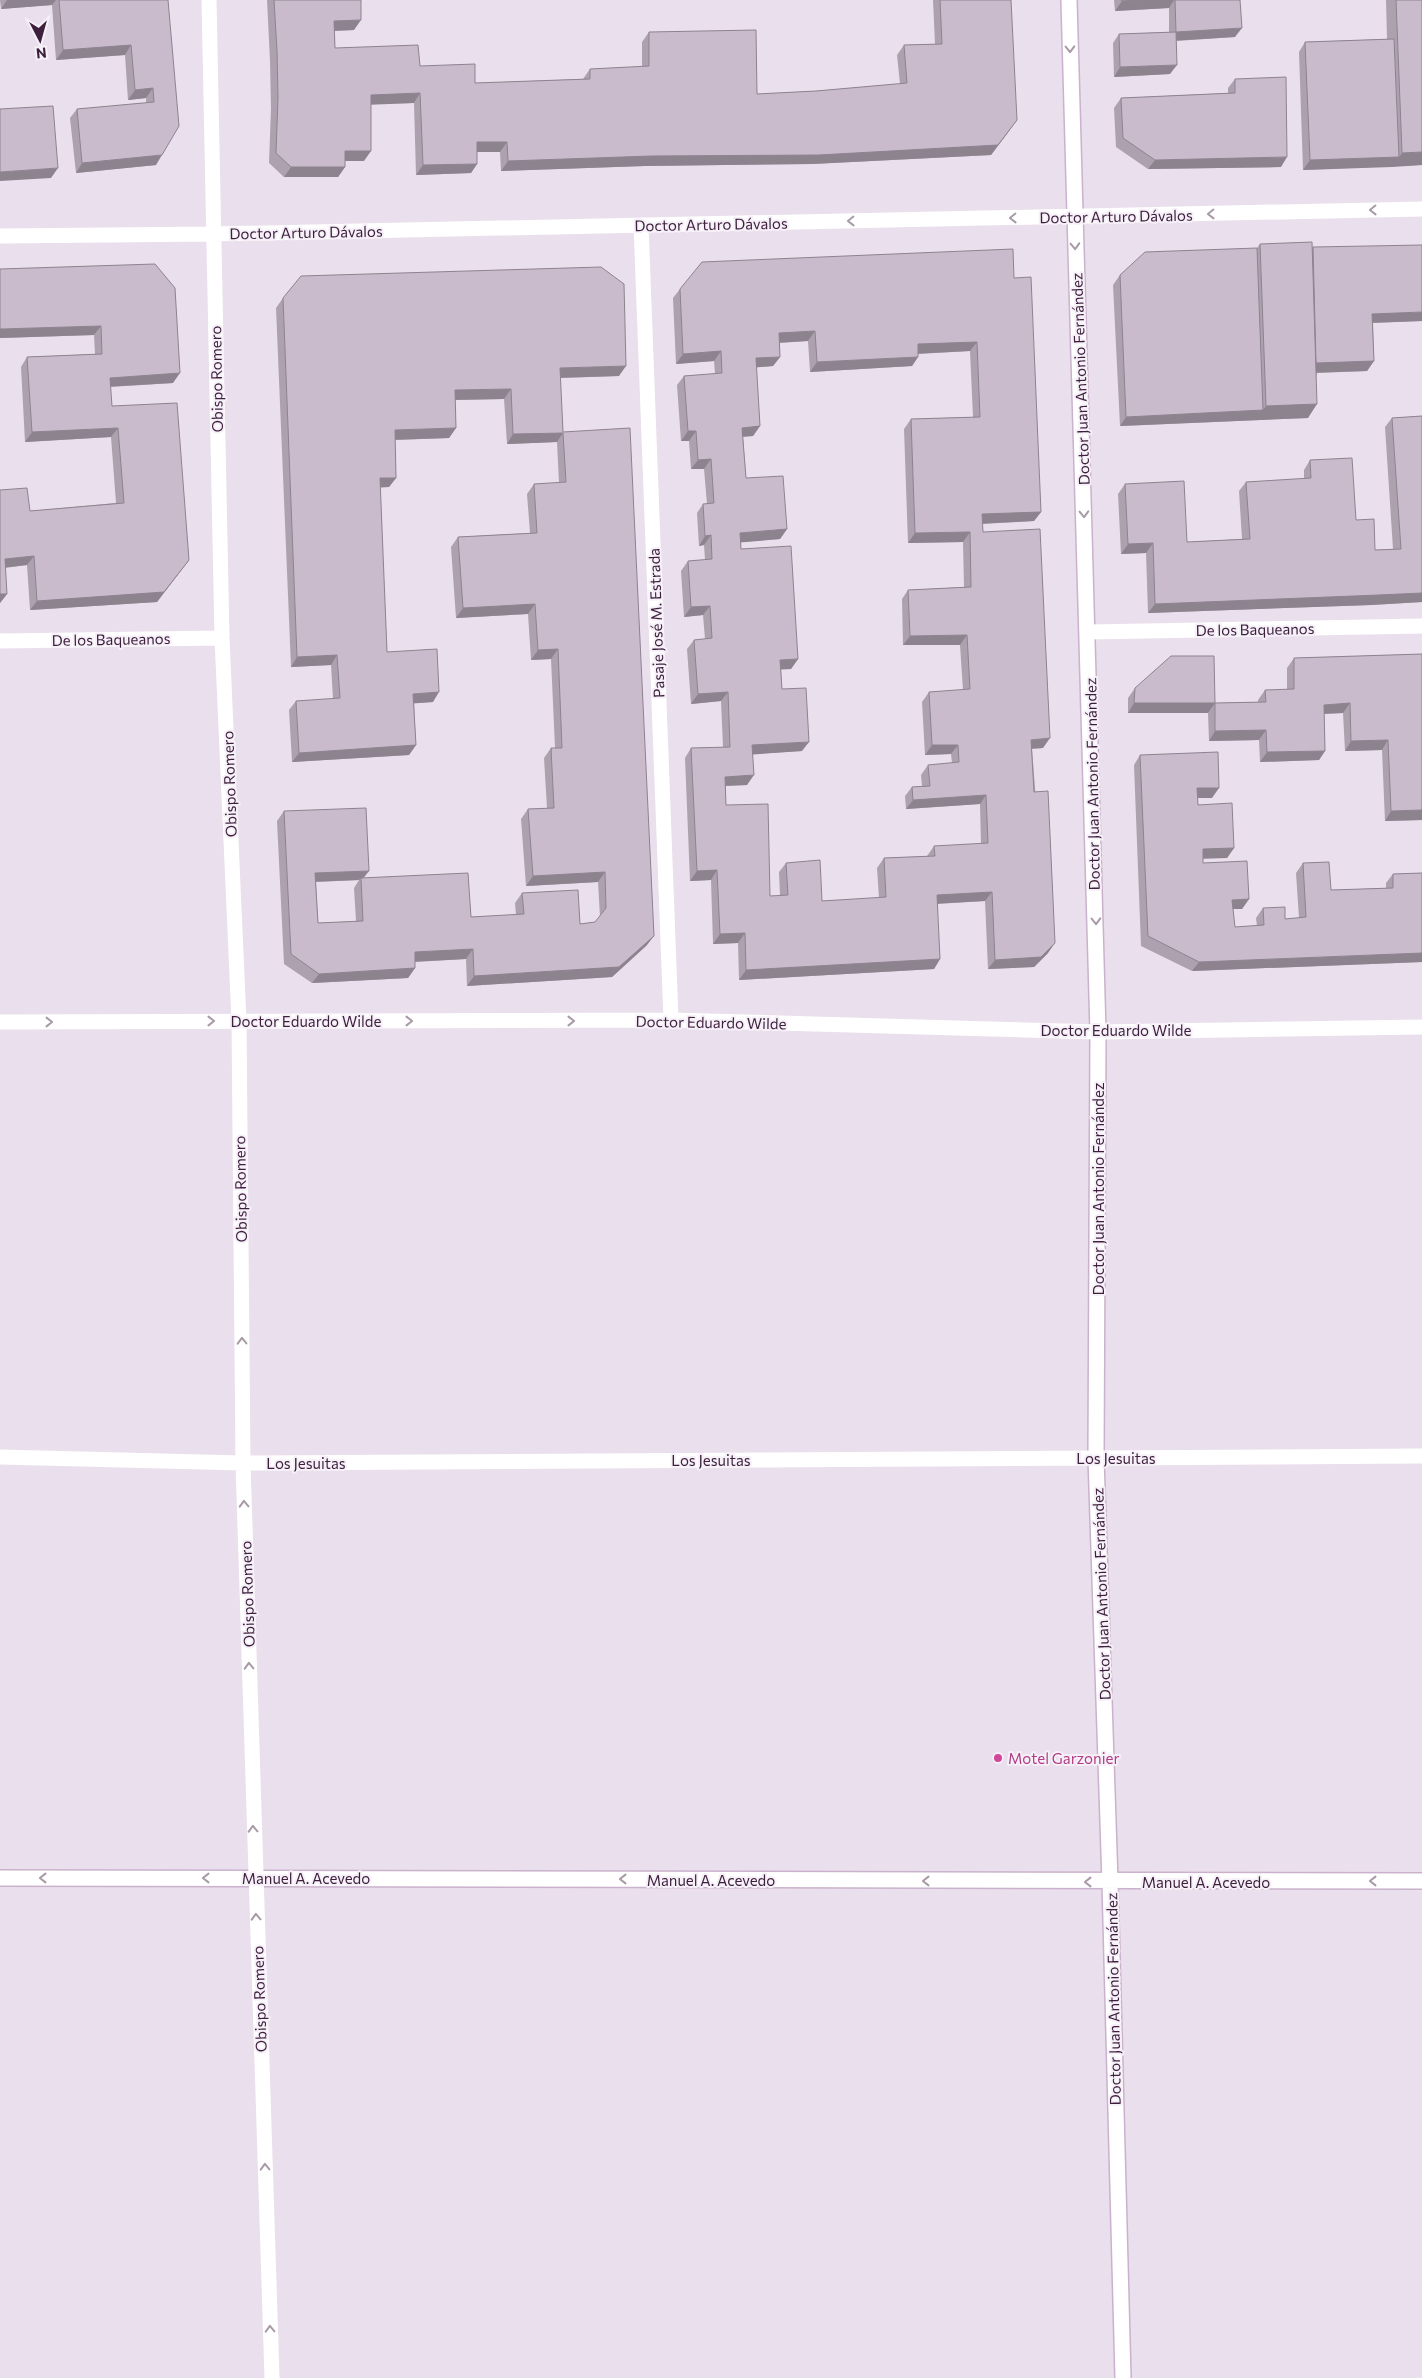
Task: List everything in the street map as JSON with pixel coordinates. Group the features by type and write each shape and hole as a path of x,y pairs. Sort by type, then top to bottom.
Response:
{"street":[{"name":"Obispo Romero","path":"209,0 222,638 239,1021 243,1463 272,2378"},
{"name":"Doctor Juan Antonio Fernández","path":"1069,0 1098,1032 1096,1458 1110,1882 1123,2378"},
{"name":"Doctor Arturo Dávalos","path":"0,236 641,226 1422,209"},
{"name":"Pasaje José M. Estrada","path":"641,226 671,1020"},
{"name":"De los Baqueanos","path":"1088,632 1422,626"},
{"name":"De los Baqueanos","path":"0,641 222,638"},
{"name":"Doctor Eduardo Wilde","path":"0,1022 671,1020 1098,1032 1422,1027"},
{"name":"Los Jesuitas","path":"0,1457 243,1463 1422,1456"},
{"name":"Manuel A. Acevedo","path":"0,1878 1110,1882 1422,1881"}],"building":[{"path":"59,0 168,0 179,126 162,155 82,163 77,109 154,102 153,88 135,90 131,45 63,50"},
{"path":"274,0 361,0 361,20 334,21 335,48 418,45 420,66 475,64 475,83 590,79 590,69 649,66 649,32 756,30 757,94 907,83 904,45 942,44 940,0 1011,0 1017,120 998,145 819,155 651,156 508,161 507,142 477,142 477,164 423,165 420,93 371,95 371,151 345,151 345,167 291,167 276,153 278,98"},
{"path":"1175,0 1240,0 1242,28 1176,32"},
{"path":"1396,0 1422,0 1422,152 1402,153"},
{"path":"1176,32 1177,65 1120,67 1119,34"},
{"path":"1394,39 1399,157 1310,160 1305,42"},
{"path":"1286,77 1287,157 1155,160 1123,138 1121,98 1235,93 1235,79"},
{"path":"53,106 58,168 0,172 0,109"},
{"path":"1312,242 1317,404 1266,406 1260,244"},
{"path":"1422,245 1422,312 1372,314 1374,361 1316,363 1313,247"},
{"path":"1257,248 1263,410 1126,417 1120,275 1145,252"},
{"path":"1013,249 1014,278 1031,277 1041,512 982,514 983,532 1040,529 1050,738 1031,740 1034,792 1048,791 1055,943 1041,957 995,960 992,892 937,895 940,959 746,970 745,933 720,934 717,870 697,871 691,748 730,747 728,692 698,694 694,640 712,638 710,606 691,607 688,561 712,559 711,535 705,536 703,504 714,503 711,459 698,460 696,431 688,431 684,376 722,373 721,351 683,354 680,289 702,262","holes":["815,331 817,362 918,357 918,344 977,342 980,417 911,419 915,533 970,532 971,587 908,590 910,636 967,635 970,689 929,692 932,745 958,745 959,762 928,765 930,786 912,787 913,800 986,795 988,843 934,846 935,856 884,858 886,897 822,901 820,860 786,863 788,895 770,896 768,804 726,805 725,777 754,775 752,745 809,742 806,688 782,689 780,660 798,659 791,546 741,549 740,533 787,529 783,476 746,478 742,428 760,426 756,358 780,357 779,333"]},
{"path":"155,264 175,288 180,373 110,378 112,406 177,403 189,560 164,592 37,601 34,556 5,559 7,594 0,594 0,490 27,488 30,511 124,503 118,428 32,432 27,357 102,354 101,326 0,329 0,269"},
{"path":"601,267 624,284 626,366 560,368 563,432 630,428 654,936 619,967 474,976 473,949 415,952 415,968 319,974 291,954 284,811 366,808 369,871 315,873 318,923 363,921 361,878 468,873 471,917 524,914 522,893 578,890 580,924 595,922 606,908 605,872 533,876 528,809 554,808 551,748 562,748 558,649 538,650 535,604 463,608 458,537 537,533 534,484 566,482 563,433 513,434 511,389 455,390 456,428 395,430 396,478 380,478 387,652 437,649 439,692 413,694 416,745 299,753 296,701 340,698 337,655 297,657 283,298 301,276"},
{"path":"1422,416 1422,593 1155,604 1153,543 1128,544 1125,484 1184,481 1187,542 1250,539 1246,482 1311,478 1310,460 1352,458 1356,520 1374,519 1375,550 1401,549 1392,418"},
{"path":"1422,654 1422,810 1391,811 1388,740 1351,741 1350,703 1324,705 1325,751 1267,752 1266,730 1215,731 1215,703 1266,702 1265,690 1294,689 1294,658"},
{"path":"1171,656 1214,656 1215,703 1134,703 1135,688"},
{"path":"1218,752 1219,788 1197,788 1198,805 1232,803 1234,848 1203,849 1203,863 1247,861 1249,899 1232,900 1235,927 1264,925 1263,908 1285,907 1285,919 1306,917 1303,863 1329,862 1331,890 1393,888 1393,874 1422,873 1422,953 1199,962 1148,936 1140,755"}],"place":[{"name":"Motel Garzonier","path":"998,1758"}]}
